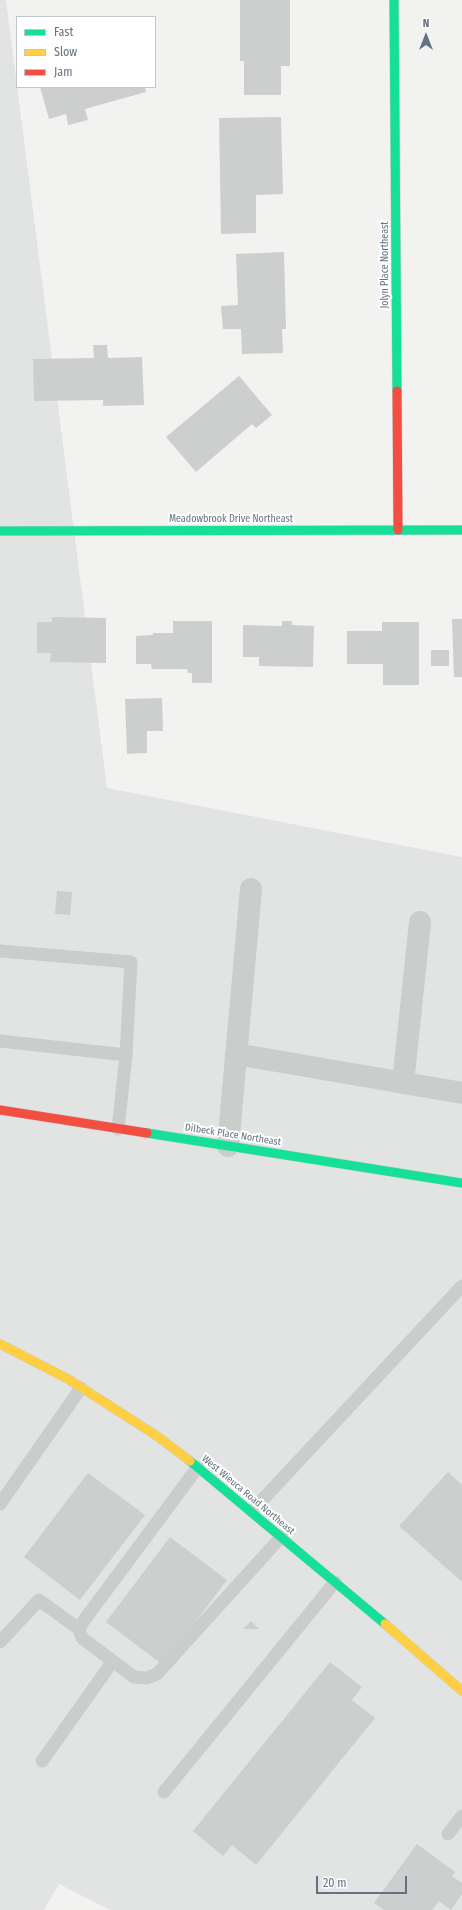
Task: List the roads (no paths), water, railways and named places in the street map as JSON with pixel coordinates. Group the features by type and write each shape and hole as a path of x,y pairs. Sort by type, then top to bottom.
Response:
{"street":[{"name":"Jolyn Place Northeast","path":"394,0 398,530"},
{"name":"Meadowbrook Drive Northeast","path":"0,530 462,530"},
{"path":"228,1146 251,889"},
{"path":"403,1083 420,922"},
{"path":"236,1054 462,1093"},
{"name":"Dilbeck Place Northeast","path":"0,1110 462,1183"},
{"name":"West Wieuca Road Northeast","path":"0,1344 81,1388 157,1436 198,1467 282,1536 462,1691"}],"lane":[{"path":"0,951 131,962 126,1055 118,1129"},
{"path":"0,1041 126,1055"},
{"path":"252,1511 462,1286"},
{"path":"0,1504 81,1388"},
{"path":"79,1629 84,1619 198,1467"},
{"path":"0,1642 39,1600 79,1629 82,1638 134,1677 148,1678 157,1674 282,1536"},
{"path":"164,1792 336,1582"},
{"path":"42,1761 113,1661"},
{"path":"448,1834 462,1816"}]}
